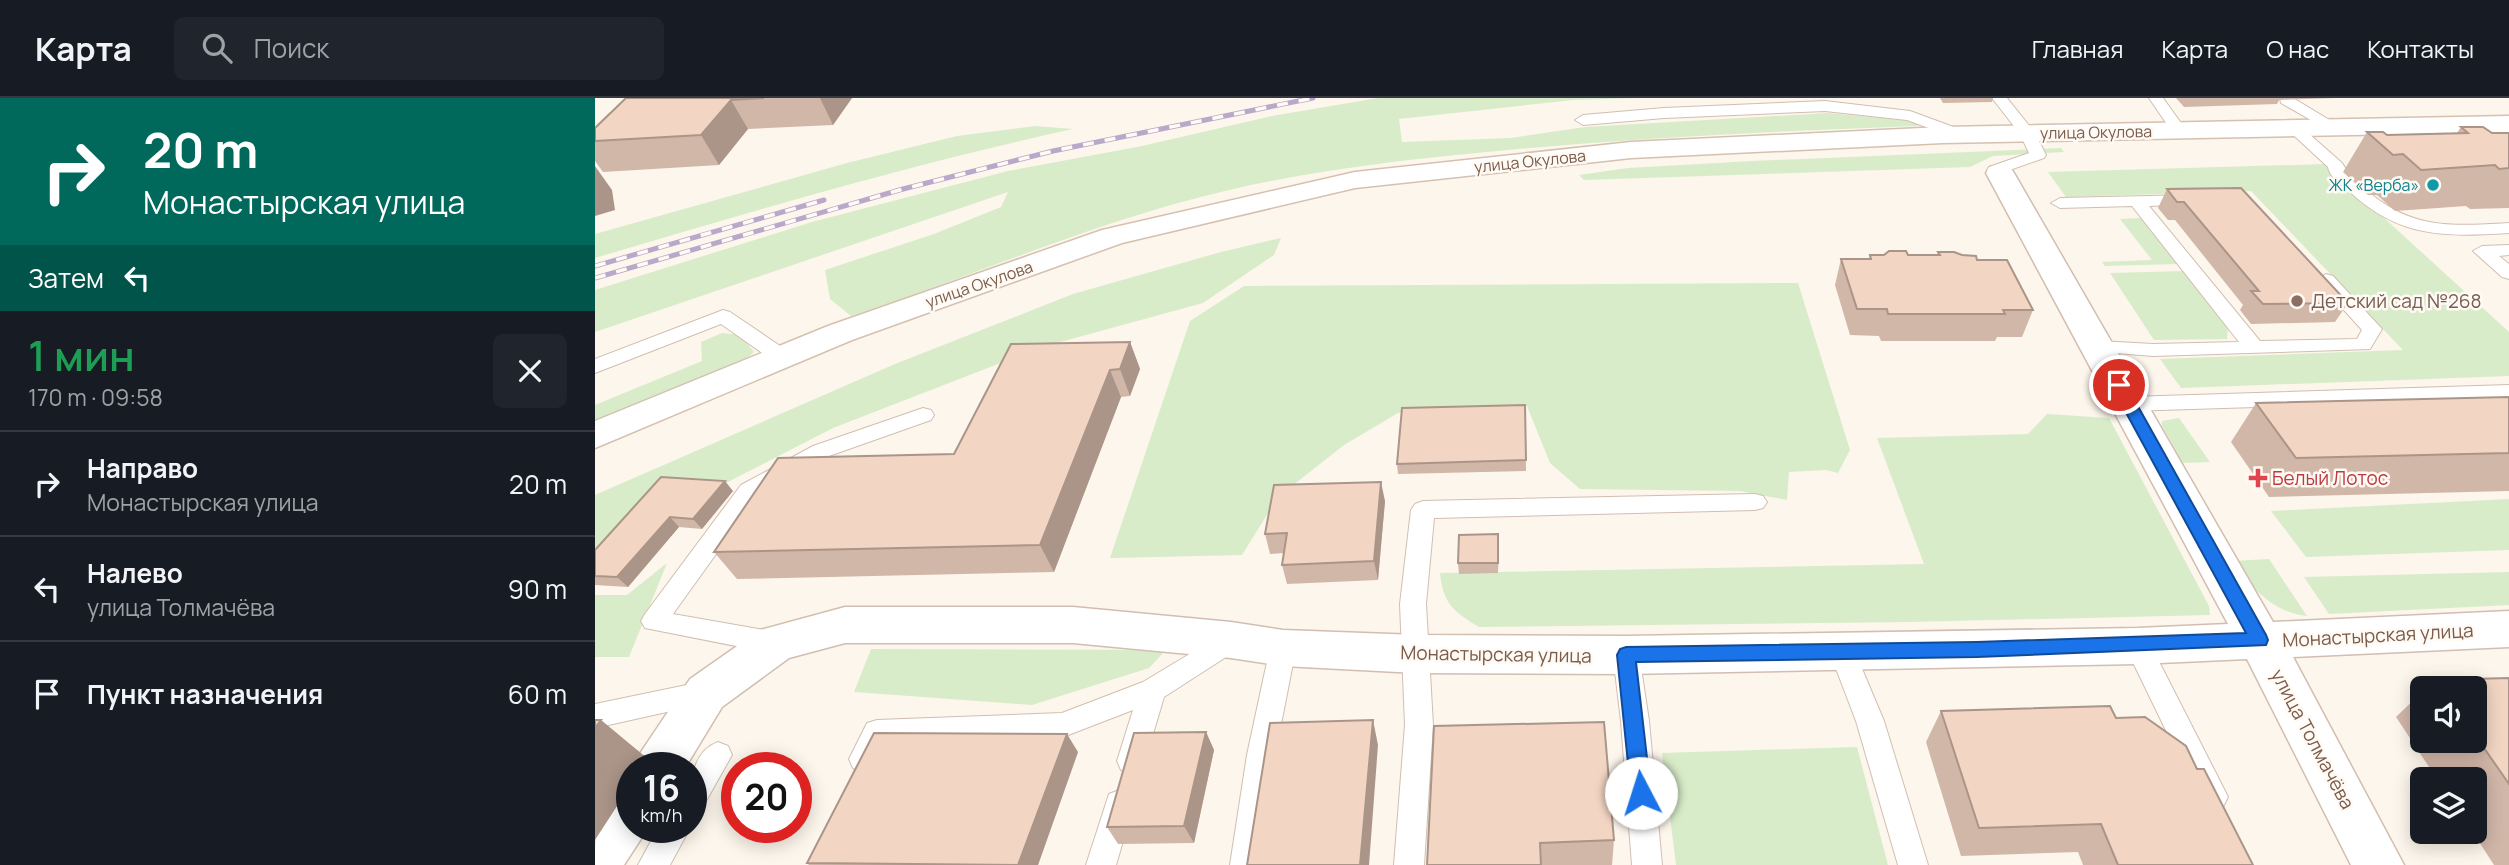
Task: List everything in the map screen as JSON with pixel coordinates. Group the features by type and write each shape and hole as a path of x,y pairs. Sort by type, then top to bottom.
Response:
{"street":[{"name":"улица Окулова","path":"595,435 840,333 1114,236 1355,180 1630,150 2027,133 2509,124"},
{"name":"улица Толмачёва","path":"2000,173 2300,712 2378,865"},
{"name":"Монастырская улица","path":"776,643 845,625 1073,625 1231,640 1283,648 1417,654 1626,655 2138,646 2509,629"},
{"path":"668,752 706,693 776,643"},
{"path":"595,865 616,833"}],"lane":[{"path":"1999,98 2027,133 2038,155 1995,170 2000,173"},
{"path":"2156,98 2178,130"},
{"path":"2286,100 2333,127"},
{"path":"1583,120 1664,113 1825,106 1910,116 1961,135"},
{"path":"2294,128 2375,206 2396,219 2422,227 2455,231 2509,228"},
{"path":"2060,203 2213,199"},
{"path":"2136,201 2255,348"},
{"path":"2509,250 2482,251 2509,273"},
{"path":"2099,347 2153,350 2363,345 2372,329 2318,271"},
{"path":"595,366 723,316 782,357"},
{"path":"2128,404 2509,392"},
{"path":"776,643 654,621 749,491 821,452 923,415"},
{"path":"1409,865 1419,725 1413,604 1423,510 1755,502"},
{"path":"852,780 877,732 1063,725 1153,691 1231,640"},
{"path":"2138,646 2224,817"},
{"path":"1245,865 1261,755 1283,648"},
{"path":"1843,653 1870,721 1913,865"},
{"path":"1626,655 1635,721 1647,865"},
{"path":"1101,865 1153,691"},
{"path":"595,716 706,693"},
{"path":"707,773 718,755"},
{"path":"653,865 666,843"}],"green space":[{"path":"1378,98 1639,98 1573,100 1399,119 1402,142 1511,138 1585,127 1828,113 1913,121 1918,126 1568,145 1445,156 1334,170 1225,191 1130,217 851,316 830,299 825,270 934,234 1001,207 1008,192 595,332 595,290 812,222 1008,171 1142,146 1272,116"},
{"path":"1035,126 1073,129 893,173 595,258 595,234 847,163 957,136"},
{"path":"2061,148 2064,152 1993,156 1970,167 1584,180 1579,175 1628,168 1752,161"},
{"path":"2325,164 2509,332 2509,376 2181,388 2160,359 2403,350 2251,191 2066,197 2048,172"},
{"path":"2141,218 2178,264 2105,266 2102,262 2152,260 2120,219"},
{"path":"1281,238 1274,255 1203,303 1042,347 833,428 724,484 595,568 595,495 895,364 1073,294"},
{"path":"2184,271 2228,328 2227,339 2154,340 2110,273"},
{"path":"1798,283 1850,450 1838,473 1826,470 1789,472 1787,500 1740,491 1580,489 1550,463 1527,406 1398,413 1344,445 1278,497 1242,555 1110,558 1190,321 1244,286"},
{"path":"722,333 740,335 754,352 739,365 595,424 595,405 702,361 701,342"},
{"path":"2047,414 2109,418 2209,606 2210,615 1479,627 1451,606 1444,592 1440,573 1924,564 1877,438 2028,434"},
{"path":"2179,418 2210,462 2183,463 2162,426 2162,421"},
{"path":"2509,499 2509,550 2306,557 2271,511"},
{"path":"2269,559 2307,616 2283,610 2273,604 2233,561"},
{"path":"667,563 629,657 595,657 595,595 627,595"},
{"path":"2509,572 2509,605 2329,614 2304,577"},
{"path":"871,649 1166,650 1149,668 1032,705 854,692"},
{"path":"1857,747 1888,865 1676,865 1662,753"}],"building":[{"path":"626,98 764,98 731,100 701,135 595,141 595,128"},
{"path":"2461,127 2483,127 2492,133 2509,133 2509,168 2499,169 2495,165 2421,170 2403,154 2393,155 2367,132 2383,132 2387,135 2468,133"},
{"path":"2241,188 2348,303 2263,304 2251,291 2259,291 2184,202 2177,202 2167,189"},
{"path":"1889,251 1906,251 1908,255 1954,252 1976,256 1977,260 2007,260 2033,310 2003,310 2005,314 1888,314 1887,309 1857,309 1841,259 1871,259 1870,255 1884,255"},
{"path":"1130,342 1120,369 1110,370 1040,545 714,552 778,458 954,454 1011,344"},
{"path":"2509,397 2509,453 2296,458 2256,403"},
{"path":"1525,405 1526,460 1397,464 1402,408"},
{"path":"661,477 725,481 693,519 670,517 617,577 595,576 595,550"},
{"path":"1381,482 1374,561 1282,565 1287,533 1265,534 1274,485"},
{"path":"1498,534 1498,563 1458,563 1459,535"},
{"path":"2509,678 2509,784 2487,752 2487,679"},
{"path":"2110,706 2116,718 2145,717 2186,746 2197,769 2204,769 2253,865 2118,865 2101,824 1979,828 1941,711"},
{"path":"1373,720 1360,865 1247,865 1270,723"},
{"path":"1604,722 1614,840 1540,843 1541,865 1427,865 1434,726"},
{"path":"1206,732 1184,826 1107,827 1134,733"},
{"path":"874,733 1067,734 1018,865 807,863"}],"railway":[{"path":"595,278 903,189 1053,151 1313,98"},
{"path":"595,266 824,200"}],"place":[{"name":"ЖК «Верба»","path":"2433,185"},
{"name":"Детский сад №268","path":"2297,301"},
{"name":"Белый Лотос","path":"2258,478"}],"route":[{"path":"1641,793 1626,655 1977,650 2259,640 2119,385"}]}
